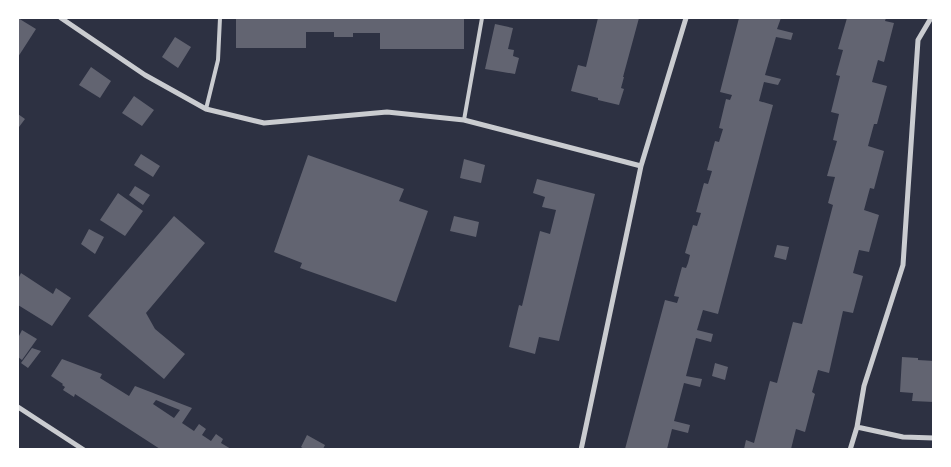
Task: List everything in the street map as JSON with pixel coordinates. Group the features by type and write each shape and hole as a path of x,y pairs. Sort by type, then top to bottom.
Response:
{"street":[{"path":"61,18 145,75 206,109 264,123 387,112 464,120 641,166"},
{"path":"581,450 641,166 686,18"},
{"path":"850,450 857,427 864,386 903,265 918,40 931,18"},
{"path":"18,407 81,449"},
{"path":"857,427 902,437 934,438"}],"lane":[{"path":"206,109 218,60 220,18"},
{"path":"464,120 482,18"}],"building":[{"path":"18,18 36,29 18,57"},
{"path":"236,18 464,18 464,49 380,49 380,33 353,33 353,37 334,37 334,32 306,32 306,48 236,48"},
{"path":"598,18 639,18 623,77 621,88 624,89 619,105 571,91 578,65 586,67"},
{"path":"739,18 781,18 777,29 793,33 791,40 776,37 765,75 781,79 778,85 764,82 759,101 773,105 718,314 703,310 697,330 713,334 711,342 696,338 686,376 702,379 700,387 684,383 674,421 690,425 688,433 672,429 667,449 625,449 665,300 677,303 679,297 674,296 682,267 686,268 688,263 690,255 685,253 693,225 697,226 701,213 696,212 704,183 708,184 712,171 707,170 715,141 719,142 723,129 719,128 726,99 730,100 732,95 720,92"},
{"path":"847,18 886,18 885,21 894,23 884,62 878,60 872,82 887,86 877,124 874,124 868,146 884,151 874,189 870,188 864,210 879,215 869,252 859,250 853,273 863,276 853,313 843,311 829,373 818,370 812,392 815,394 805,432 796,429 791,449 744,449 746,440 754,443 770,381 777,383 793,322 802,324 833,205 828,203 835,177 827,176 837,141 833,140 839,114 831,112 840,76 836,75 843,50 838,49"},
{"path":"495,24 513,28 508,49 514,50 513,56 519,58 515,74 485,69"},
{"path":"175,37 191,47 178,68 162,57"},
{"path":"91,67 111,81 100,98 79,85"},
{"path":"134,96 154,110 142,126 122,113"},
{"path":"18,114 25,119 19,127 18,126"},
{"path":"141,154 160,166 153,177 134,165"},
{"path":"308,155 404,189 399,201 428,211 396,302 300,268 302,263 274,252"},
{"path":"464,159 485,165 481,183 460,178"},
{"path":"537,179 595,194 559,341 539,337 535,354 509,347 519,305 522,306 540,231 550,234 556,210 542,207 545,197 533,193"},
{"path":"135,186 150,195 143,205 129,195"},
{"path":"118,193 143,211 125,236 100,220"},
{"path":"174,216 205,243 146,313 155,329 185,354 164,379 88,316"},
{"path":"454,216 479,222 476,237 450,231"},
{"path":"89,229 104,237 95,254 81,244"},
{"path":"777,245 789,247 786,260 774,257"},
{"path":"21,273 53,294 56,288 71,298 52,326 18,305 18,279"},
{"path":"22,330 37,339 22,360 18,357 18,338"},
{"path":"32,348 41,351 28,368 21,363"},
{"path":"902,357 934,361 934,402 912,401 913,393 900,392"},
{"path":"62,359 102,374 100,378 129,396 135,386 192,408 182,423 194,431 199,424 206,429 202,435 211,441 216,434 223,439 221,443 231,449 160,449 75,394 74,397 63,390 65,387 63,384 51,376","holes":["156,400 180,410 174,418 153,404"]},
{"path":"715,363 728,367 725,380 712,376"},
{"path":"307,435 325,445 323,449 304,449 301,447"}]}
